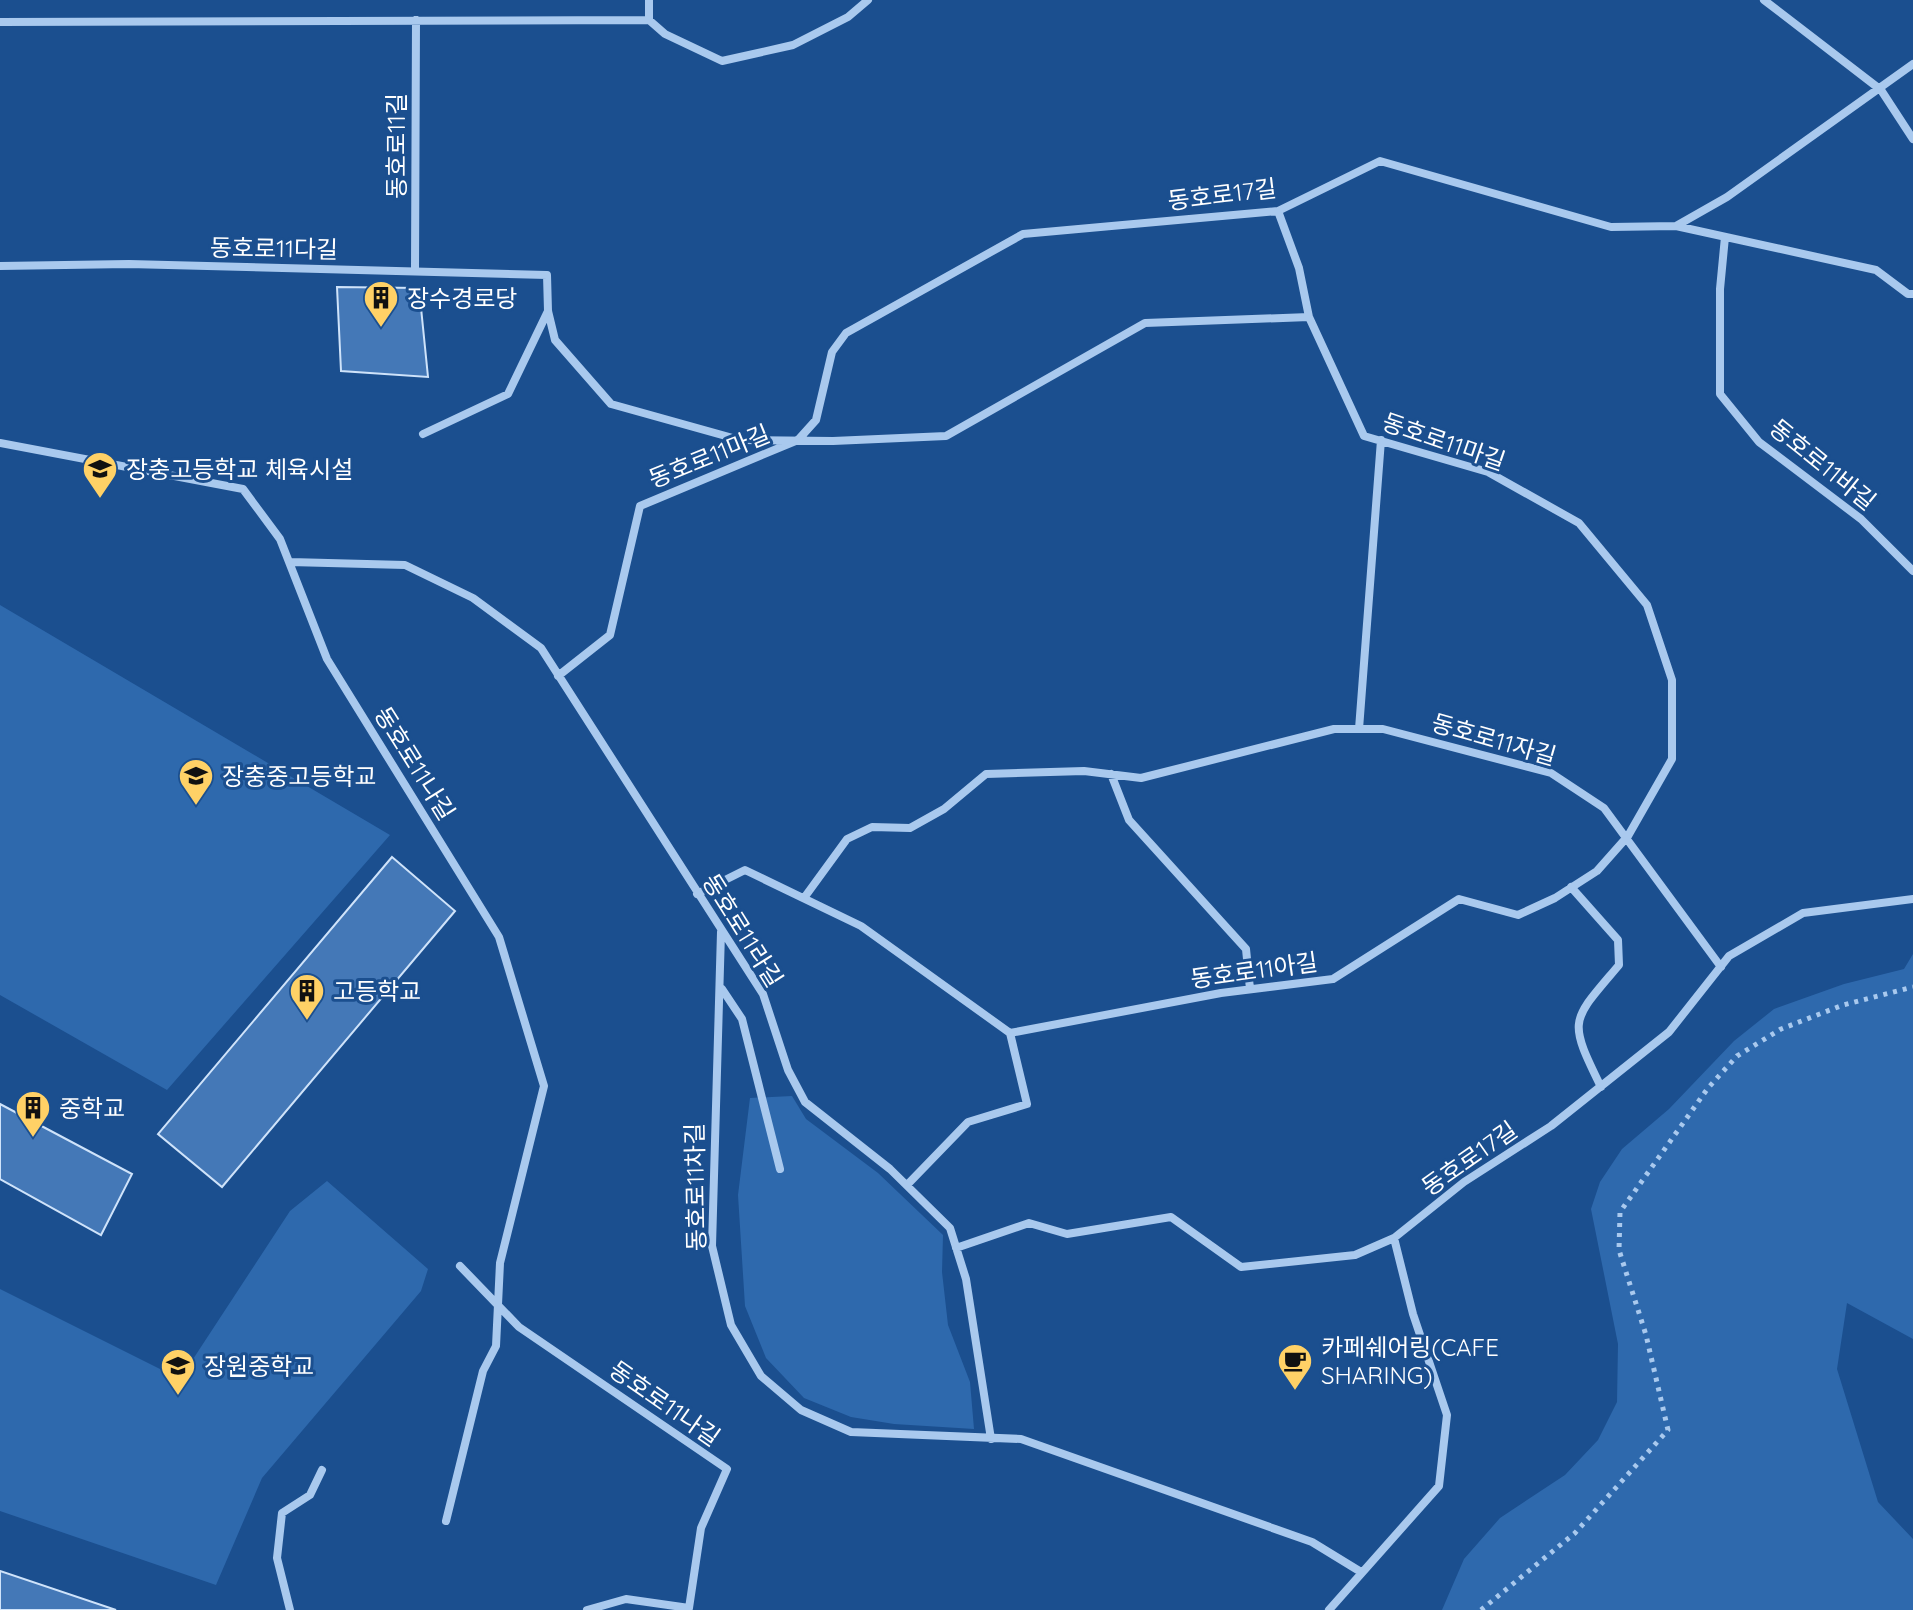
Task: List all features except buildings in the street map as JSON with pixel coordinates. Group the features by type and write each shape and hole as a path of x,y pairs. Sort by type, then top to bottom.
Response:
{"street":[{"path":"649,0 649,20"},
{"path":"0,22 649,20 665,34 722,61 793,45 848,17 868,0"},
{"path":"1764,0 1881,90 1913,139"},
{"name":"동호로11길","path":"415,271 416,20"},
{"name":"동호로17길","path":"798,440 816,420 832,352 846,333 1023,234 1278,211 1380,161 1611,227 1676,226 1727,197 1881,90 1913,64"},
{"path":"1278,211 1299,268 1309,317"},
{"path":"1676,226 1876,270 1908,294 1913,294"},
{"name":"동호로11바길","path":"1725,237 1720,289 1720,394 1759,442 1861,519 1913,571"},
{"name":"동호로11다길","path":"0,266 129,264 547,275"},
{"name":"동호로11마길","path":"547,275 548,311 555,340 611,404 740,440 946,436 1145,323 1309,317 1364,436 1488,472 1579,523 1647,605 1672,680 1672,759 1628,836"},
{"path":"423,434 508,394 548,311"},
{"name":"동호로11마길","path":"558,676 610,635 640,506 798,440"},
{"path":"1359,729 1381,440"},
{"name":"동호로11나길","path":"0,443 243,489 280,539 327,659 499,937 544,1086 500,1263 496,1346 483,1371 446,1521"},
{"name":"동호로11라길","path":"290,562 405,565 473,598 541,648 763,994 788,1070 805,1102 907,1185 950,1228 956,1248"},
{"name":"동호로11자길","path":"804,898 847,839 872,827 910,828 944,809 986,774 1084,771 1141,778 1334,729 1383,729 1551,773 1604,808 1628,836 1721,967"},
{"path":"1111,774 1129,820 1246,949 1250,989"},
{"name":"동호로11아길","path":"1010,1033 1250,989 1333,979 1459,899 1518,915 1597,871 1628,836"},
{"path":"697,894 745,870 861,926 1010,1033 1027,1104 968,1122 907,1185"},
{"path":"1571,887 1618,940 1619,965 1583,1007 1576,1036 1601,1087"},
{"name":"동호로17길","path":"1394,1238 1464,1182 1551,1126 1669,1032 1729,956 1803,913 1913,899"},
{"name":"동호로11차길","path":"721,932 712,1246 731,1325 761,1376 801,1410 851,1432 1021,1439 1312,1542 1361,1572"},
{"path":"721,987 742,1019 780,1169"},
{"path":"991,1439 966,1279 956,1248 1029,1223 1067,1234 1171,1217 1241,1267 1355,1255 1394,1238 1413,1314 1447,1415 1439,1486 1329,1610"},
{"name":"동호로11나길","path":"460,1266 519,1327 727,1469 701,1528 689,1608 626,1599 587,1610"},
{"path":"290,1610 277,1558 282,1513 310,1495 322,1470"}],"path":[{"path":"1481,1610 1575,1533 1668,1430 1646,1335 1619,1250 1620,1212 1708,1088 1737,1056 1781,1029 1843,1005 1913,987"}],"shaded area":[{"path":"0,605 390,835 167,1090 0,995"},
{"path":"1913,954 1913,1339 1847,1303 1837,1369 1878,1502 1913,1539 1913,1610 1442,1610 1464,1559 1500,1518 1565,1475 1598,1440 1617,1402 1618,1344 1591,1209 1600,1182 1622,1149 1669,1109 1734,1041 1774,1009 1844,984 1904,969"},
{"path":"792,1096 806,1119 878,1173 943,1235 942,1272 948,1325 970,1382 974,1429 894,1424 851,1417 804,1398 766,1358 745,1306 738,1195 750,1098"},
{"name":"장원중학교","path":"327,1181 428,1269 421,1291 262,1478 216,1585 0,1511 0,1289 180,1379 290,1211"}],"place":[{"name":"장수경로당","path":"381,329"},
{"name":"장충고등학교 체육시설","path":"100,500"},
{"name":"장충중고등학교","path":"196,807"},
{"name":"고등학교","path":"307,1022"},
{"name":"중학교","path":"33,1139"},
{"name":"카페쉐어링(CAFE SHARING)","path":"1295,1392"},
{"name":"장원중학교","path":"178,1397"}]}
